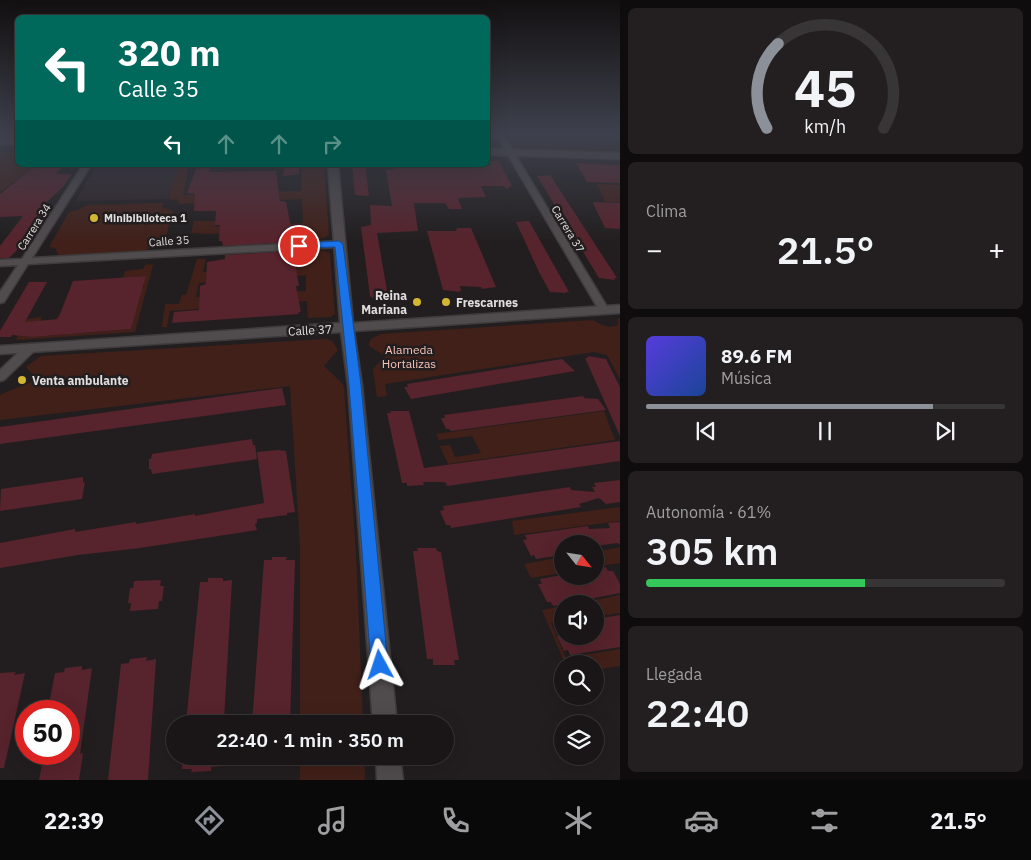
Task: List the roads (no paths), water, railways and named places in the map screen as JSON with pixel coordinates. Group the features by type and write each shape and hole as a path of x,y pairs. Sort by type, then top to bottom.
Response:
{"main road":[{"path":"333,169 339,244 355,385 384,715"},
{"name":"Calle 37","path":"0,350 620,309"},
{"path":"389,765 390,780"}],"street":[{"name":"Carrera 34","path":"0,300 84,169"},
{"name":"Carrera 37","path":"519,169 604,310"},
{"name":"Calle 35","path":"0,263 339,244"},
{"path":"0,376 30,348"}],"place":[{"name":"Minibiblioteca 1","path":"94,218"},
{"name":"Reina Mariana","path":"417,302"},
{"name":"Frescarnes","path":"446,302"},
{"name":"Venta ambulante","path":"22,380"}],"park label":[{"name":"Alameda Hortalizas","path":"409,356"}]}
